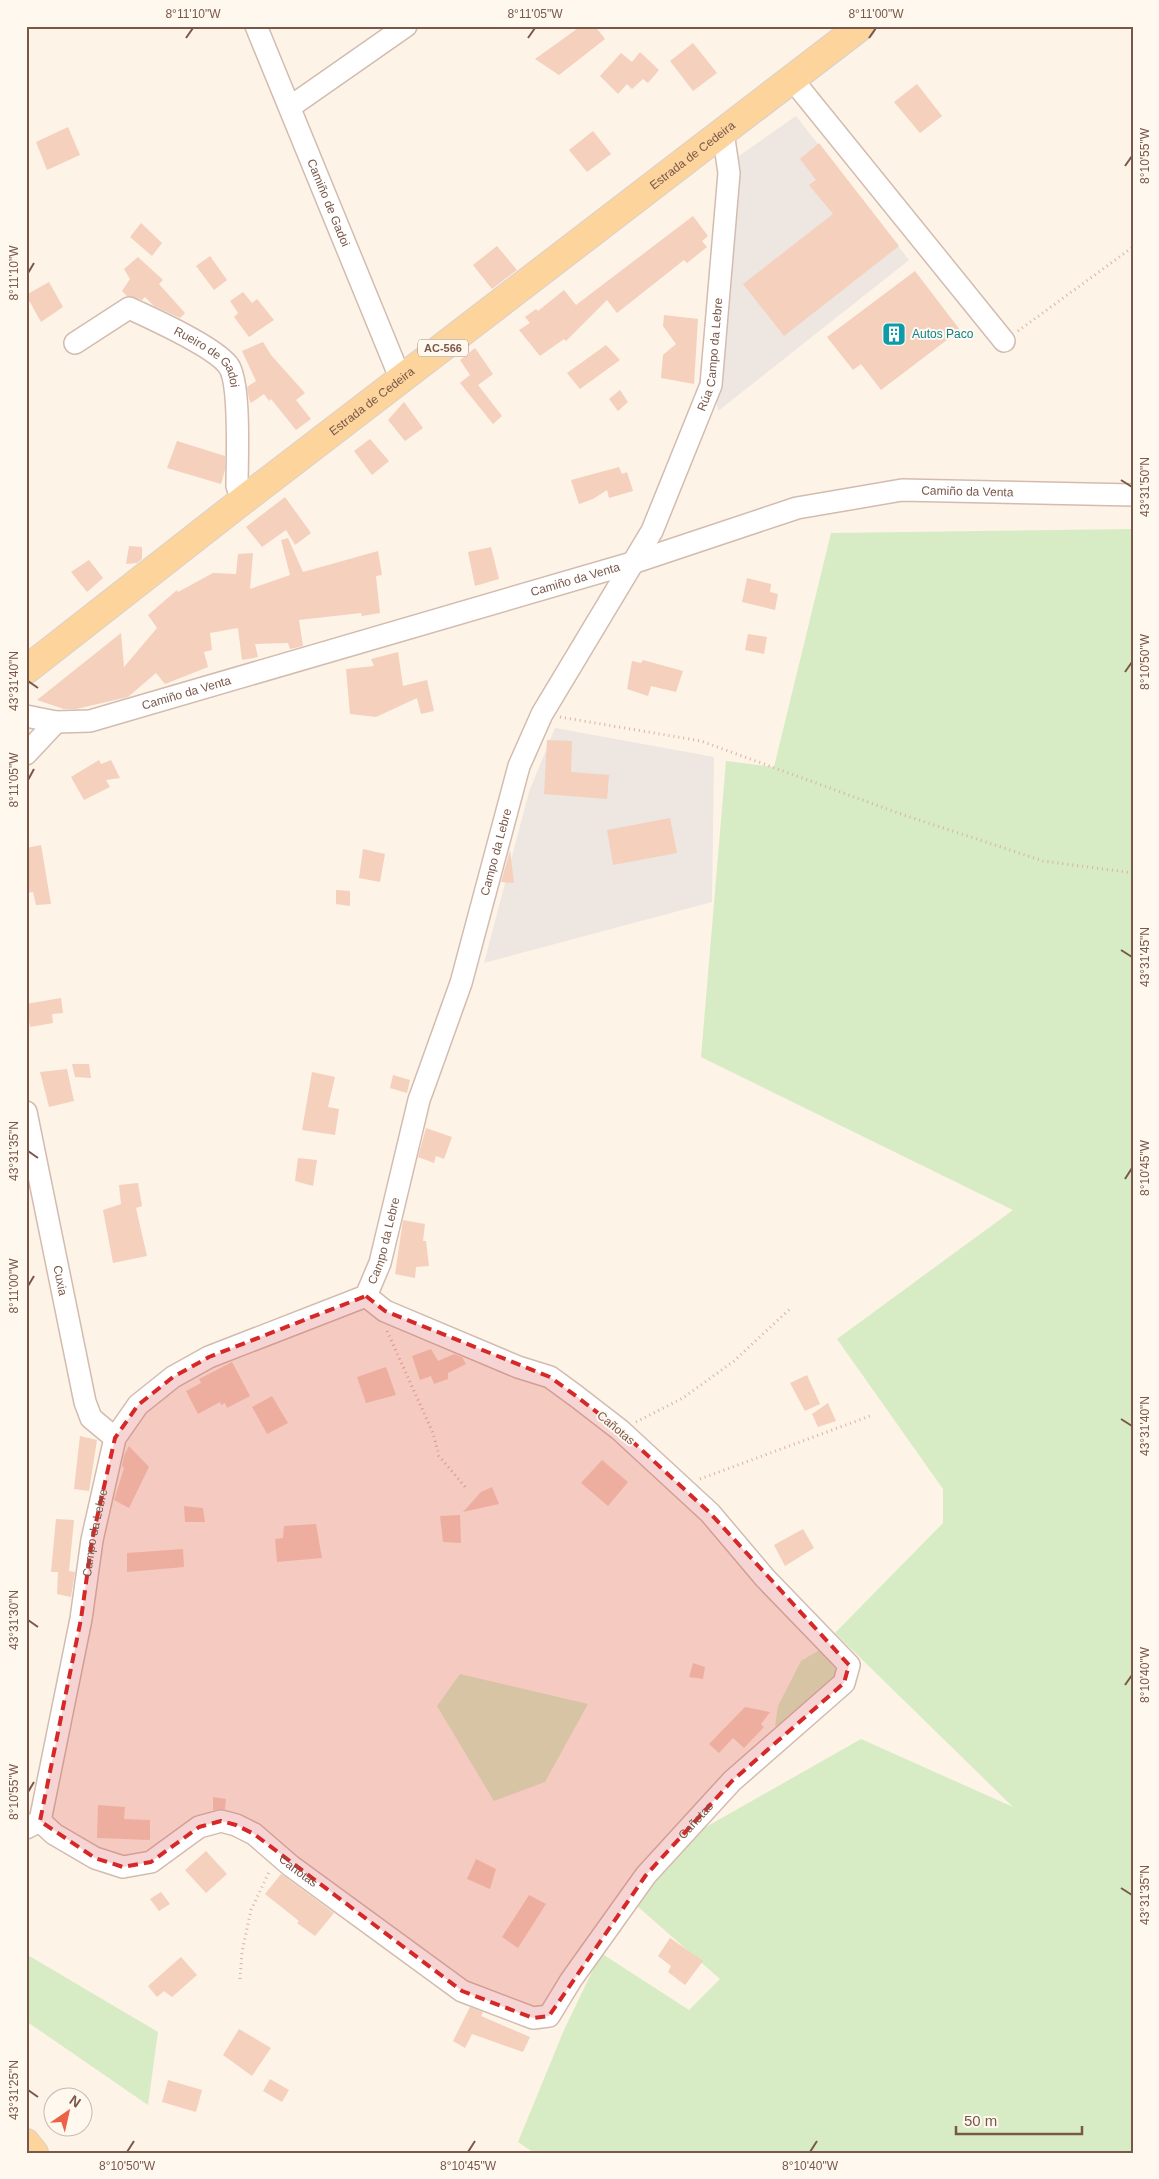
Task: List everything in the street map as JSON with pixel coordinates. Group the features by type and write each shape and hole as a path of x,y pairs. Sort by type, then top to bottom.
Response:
{"main road":[{"name":"Estrada de Cedeira","path":"26,670 242,501 861,26"},
{"path":"26,2143 34,2153"}],"street":[{"name":"Camiño de Gadoi","path":"256,26 401,380"},
{"path":"290,107 406,26"},
{"path":"792,80 1004,342"},
{"name":"Rúa Campo da Lebre","path":"635,562 665,501 711,385 729,173 723,132"},
{"name":"Rueiro de Gadoi","path":"74,343 129,308 208,350 229,366 235,384 237,486 242,501"},
{"name":"Camiño da Venta","path":"26,716 56,722 90,722 635,562 797,508 902,490 1133,495"},
{"name":"Campo da Lebre","path":"33,1824 81,1619 92,1540 115,1438 138,1405 173,1377 209,1357 366,1296 380,1264 419,1100 461,983 520,766 542,714 635,562"},
{"path":"26,754 56,722"},
{"name":"Cuxia","path":"26,1112 85,1402 91,1418 115,1438"},
{"name":"Cañotas","path":"33,1824 95,1858 123,1867 151,1862 199,1827 221,1821 236,1825 254,1834 462,1991 533,2018 549,2016 571,1980 646,1875 732,1781 844,1683 849,1665 766,1578 710,1513 620,1430 550,1377 518,1367 386,1311 366,1296"}],"path":[{"path":"1004,342 1133,247"},
{"path":"542,714 701,741 898,813 1043,861 1133,873"},
{"path":"620,1430 683,1398 734,1361 792,1307"},
{"path":"386,1311 387,1334 433,1433 439,1456 466,1488"},
{"path":"681,1486 870,1416"},
{"path":"240,1979 242,1952 251,1910 277,1853"}],"highlighted area":[{"path":"366,1296 385,1311 550,1377 576,1396 620,1430 710,1513 849,1665 844,1683 732,1781 646,1875 549,2016 533,2018 462,1991 254,1834 236,1825 221,1821 199,1827 151,1862 123,1867 95,1858 40,1821 81,1619 92,1540 115,1438 138,1405 173,1377 209,1357"}],"shaded area":[{"path":"796,116 909,260 718,411 716,397 739,156"},
{"path":"555,728 714,757 712,902 484,963 529,792"}],"green space":[{"path":"1133,529 1133,2153 534,2153 518,2142 564,2030 601,1953 689,2010 720,1979 636,1905 699,1831 861,1739 1013,1807 835,1633 943,1523 943,1489 837,1339 1013,1210 701,1057 726,761 774,767 831,533"},
{"path":"823,1648 835,1664 835,1683 792,1723 775,1726 778,1706 801,1661"},
{"path":"460,1674 588,1704 545,1782 494,1801 437,1706"},
{"path":"26,1954 158,2032 148,2105 26,2021"}],"building":[{"path":"581,26 595,26 605,39 559,75 535,59"},
{"path":"693,43 717,73 693,91 670,61"},
{"path":"640,52 659,70 648,83 643,79 632,89 627,84 618,94 600,76 621,53 632,62"},
{"path":"917,84 942,116 920,133 894,102"},
{"path":"68,127 80,155 47,170 36,142"},
{"path":"593,131 611,154 587,172 569,150"},
{"path":"819,143 899,246 784,336 743,284 833,214 809,185 816,180 800,159"},
{"path":"693,216 708,236 702,241 707,247 687,263 684,260 617,313 607,300 566,341 564,339 540,356 519,330 530,323 525,317 536,309 538,311 564,290 576,305"},
{"path":"141,223 162,243 152,256 130,237"},
{"path":"497,246 517,270 492,289 473,265"},
{"path":"210,256 227,280 214,290 196,266"},
{"path":"138,257 163,280 159,284 185,313 180,318 154,306 145,297 142,300 127,296 122,291 130,279 124,269"},
{"name":"Autos Paco","path":"915,271 960,330 881,390 861,364 853,370 827,337"},
{"path":"49,282 63,307 41,322 26,295"},
{"path":"243,292 252,303 257,299 274,320 249,337 234,317 238,313 230,301"},
{"path":"664,315 698,319 694,384 661,378 663,355 676,344 663,326"},
{"path":"263,342 271,355 305,393 296,400 311,419 296,430 271,399 269,401 264,394 251,403 249,399 247,387 256,381 242,351"},
{"path":"606,345 620,360 580,389 567,373"},
{"path":"475,348 493,374 478,385 502,416 493,424 460,383 470,375 460,360"},
{"path":"620,390 628,402 618,411 609,399"},
{"path":"404,402 423,428 405,441 388,420"},
{"path":"370,439 389,461 372,475 354,451"},
{"path":"177,441 225,456 225,470 221,484 167,468"},
{"path":"619,467 622,474 627,472 633,491 609,498 607,490 593,499 579,504 571,480"},
{"path":"285,497 311,533 295,545 286,530 262,547 246,527"},
{"path":"288,538 303,572 378,551 382,575 376,576 380,613 362,616 361,613 299,620 303,646 290,649 288,643 255,644 258,657 242,660 238,628 210,633 212,650 204,652 208,667 165,684 156,673 128,697 76,709 64,709 37,700 121,633 124,667 157,628 148,615 177,590 178,592 213,573 236,574 238,554 253,553 250,589 290,575 281,540"},
{"path":"129,546 142,547 142,559 137,563 126,564"},
{"path":"491,547 499,579 475,586 468,552"},
{"path":"89,560 103,578 87,592 71,572"},
{"path":"747,578 771,584 770,592 778,594 775,610 742,602"},
{"path":"748,634 767,637 764,654 745,650"},
{"path":"398,652 403,686 427,680 434,711 421,714 417,698 376,717 350,714 346,669 374,666 371,659"},
{"path":"643,660 683,671 676,692 651,686 648,696 627,689 632,661 641,663"},
{"path":"547,740 572,741 571,772 609,775 607,799 544,794"},
{"path":"99,760 101,764 111,760 120,778 106,780 110,787 84,800 71,777"},
{"path":"670,818 677,853 613,865 607,830"},
{"path":"41,845 51,904 36,905 33,892 26,893 26,848"},
{"path":"363,849 385,854 380,882 359,878"},
{"path":"510,850 514,883 501,882"},
{"path":"336,890 350,891 350,906 336,904"},
{"path":"61,998 63,1013 52,1014 53,1023 30,1027 26,1004"},
{"path":"72,1064 89,1064 91,1078 75,1077"},
{"path":"67,1069 74,1101 49,1107 40,1072"},
{"path":"312,1072 335,1077 328,1107 339,1109 335,1135 302,1130"},
{"path":"393,1075 410,1080 407,1093 390,1088"},
{"path":"426,1128 452,1137 444,1159 436,1156 434,1163 418,1157"},
{"path":"298,1158 317,1160 313,1186 295,1181"},
{"path":"138,1183 142,1206 136,1208 147,1256 113,1263 103,1210 121,1204 119,1185"},
{"path":"403,1220 425,1224 423,1241 426,1241 429,1266 416,1267 415,1278 395,1274"},
{"path":"431,1349 438,1361 454,1354 462,1357 466,1364 448,1373 448,1379 434,1384 431,1376 420,1380 412,1356"},
{"path":"232,1362 250,1396 227,1408 225,1403 221,1405 220,1402 198,1414 186,1391 201,1383 199,1379"},
{"path":"386,1367 396,1395 366,1403 357,1377"},
{"path":"807,1375 820,1404 805,1411 790,1383"},
{"path":"272,1396 288,1423 267,1434 252,1407"},
{"path":"828,1403 836,1421 818,1427 812,1414"},
{"path":"80,1436 97,1440 89,1491 74,1489"},
{"path":"129,1446 149,1467 129,1508 114,1500 124,1468 122,1466 124,1455"},
{"path":"602,1460 628,1482 608,1506 581,1483"},
{"path":"492,1487 499,1504 463,1512 481,1492"},
{"path":"184,1506 203,1508 205,1522 185,1522"},
{"path":"460,1515 461,1543 443,1542 440,1516"},
{"path":"56,1519 74,1520 69,1571 75,1572 71,1597 57,1594 58,1572 51,1572"},
{"path":"316,1524 322,1558 277,1562 275,1539 283,1538 284,1526"},
{"path":"803,1529 814,1548 785,1566 774,1545"},
{"path":"183,1549 184,1567 127,1572 127,1553"},
{"path":"693,1663 705,1667 703,1679 689,1677"},
{"path":"745,1707 770,1712 761,1724 764,1727 744,1748 733,1738 719,1753 709,1744"},
{"path":"213,1797 226,1799 225,1809 213,1810"},
{"path":"98,1805 125,1807 124,1819 150,1820 150,1840 97,1838"},
{"path":"206,1851 227,1874 206,1893 185,1870"},
{"path":"476,1859 496,1869 490,1889 467,1879"},
{"path":"281,1874 334,1913 315,1936 297,1923 299,1921 265,1894"},
{"path":"161,1892 170,1904 159,1911 150,1899"},
{"path":"529,1895 546,1904 518,1948 502,1937"},
{"path":"670,1938 703,1961 685,1985 668,1972 671,1966 658,1956"},
{"path":"181,1957 197,1975 172,1997 164,1991 157,1997 148,1986"},
{"path":"470,2007 483,2012 481,2016 530,2037 523,2052 472,2034 465,2048 453,2041"},
{"path":"239,2029 271,2048 252,2076 223,2055"},
{"path":"270,2079 289,2090 282,2102 263,2091"},
{"path":"168,2080 202,2090 196,2112 162,2102"}],"place":[{"name":"Autos Paco","path":"894,334"}]}
